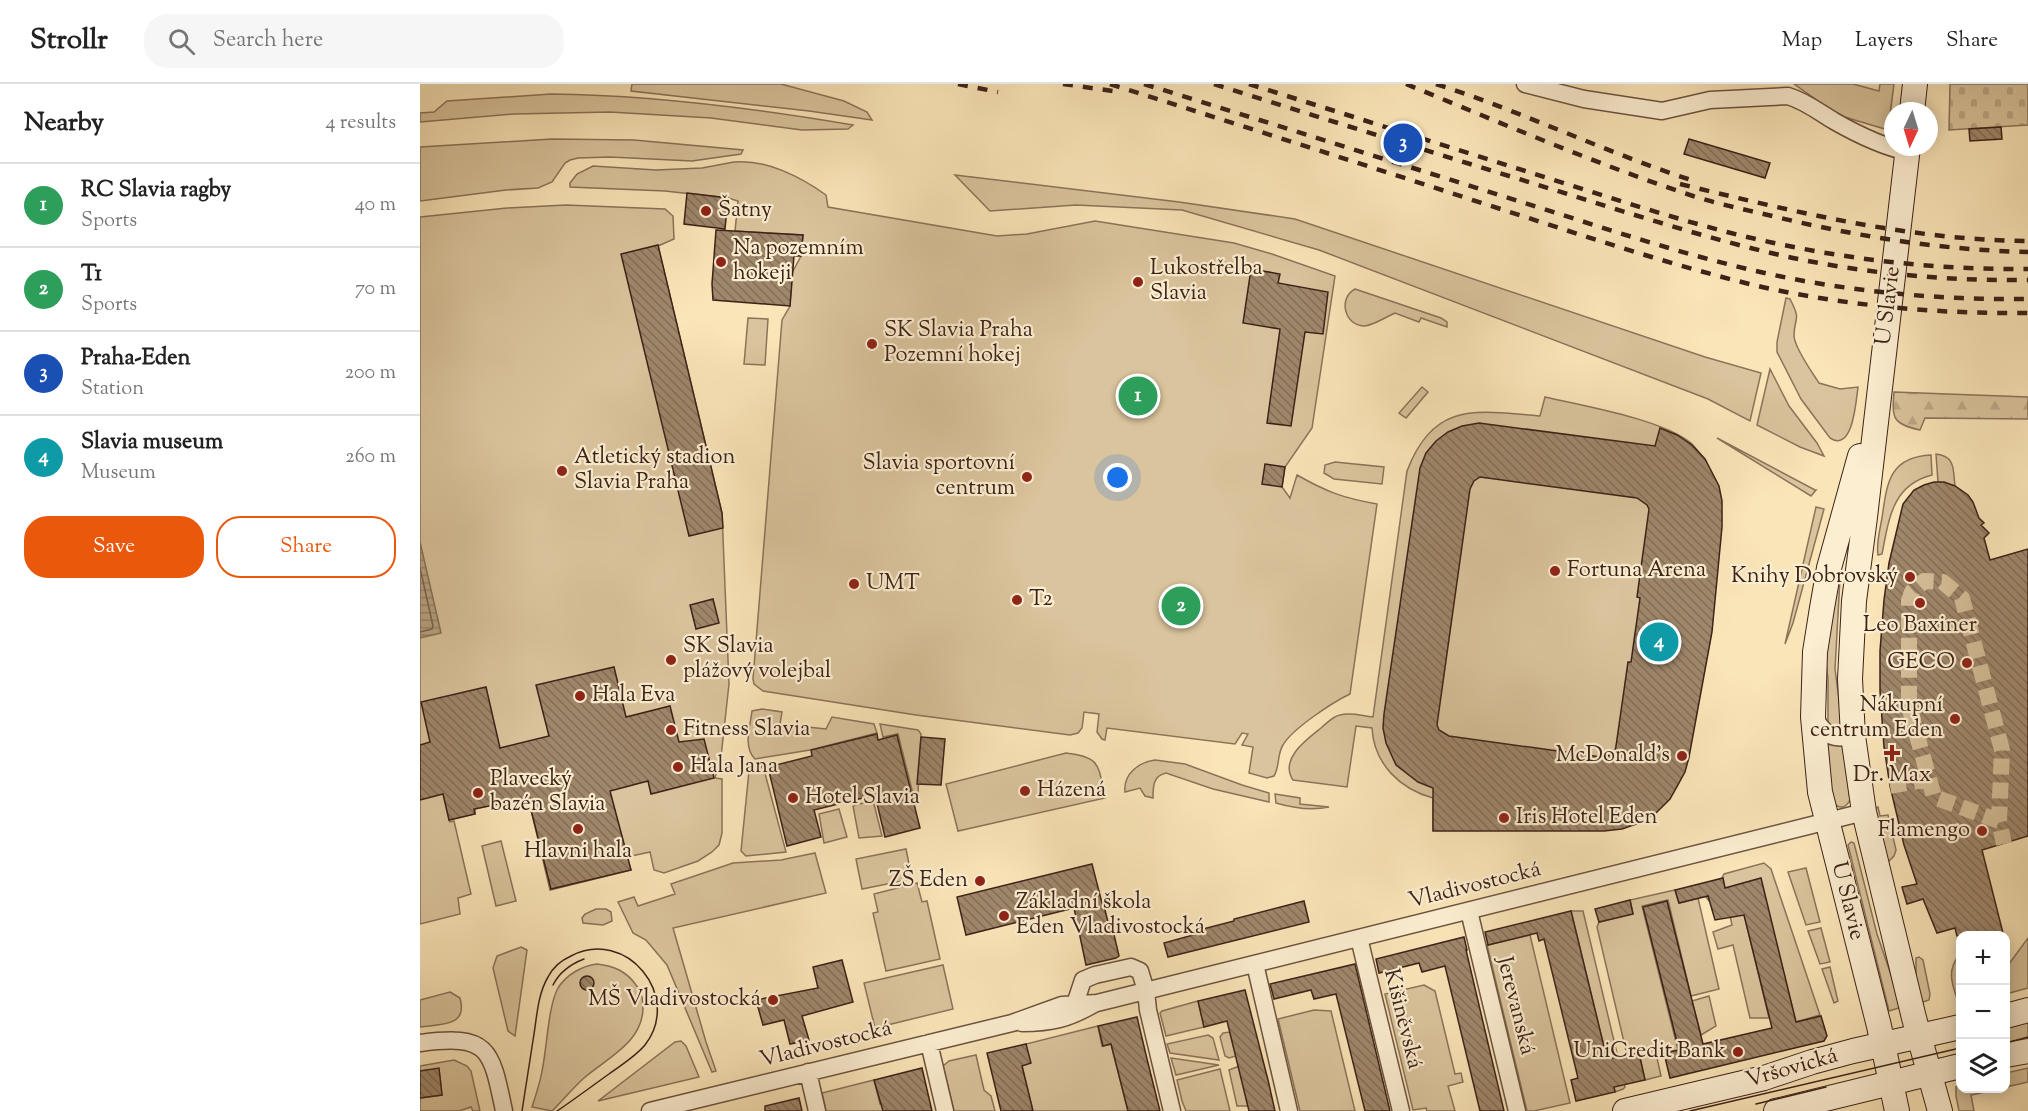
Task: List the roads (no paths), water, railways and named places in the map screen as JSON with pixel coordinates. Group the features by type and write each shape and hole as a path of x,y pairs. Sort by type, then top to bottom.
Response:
{"main road":[{"path":"1913,102 1915,84"},
{"name":"U Slavie","path":"1907,156 1852,628 1850,679 1853,736 1864,812 1940,1111"},
{"name":"U Slavie","path":"1879,390 1829,568 1815,652 1813,717 1818,783 1883,1044 1897,1111"},
{"path":"2010,1015 2028,1010"},
{"name":"Vršovická","path":"1625,1111 1764,1078 1812,1062 1883,1044 1956,1028"},
{"path":"2010,1054 2028,1050"},
{"name":"Vršovická","path":"1776,1111 1956,1067"}],"street":[{"path":"1525,84 1584,99 1662,111 1710,100 1788,96 1796,98 1836,122 1884,144"},
{"path":"1813,717 1832,737 1853,736"},
{"name":"Vladivostocká","path":"650,1111 1012,1023 1045,1010 1075,1004 1097,1003 1864,812"},
{"name":"Jerevanská","path":"1469,911 1517,1111"},
{"name":"Kišiněvská","path":"1359,938 1401,1111"},
{"path":"1255,964 1289,1111"},
{"path":"1075,1004 1083,980 1131,967 1140,971 1172,1111"},
{"name":"Vladivostocká","path":"1012,1023 1041,1023 1072,1017 1097,1003"},
{"path":"420,1043 456,1040 471,1042 483,1048 492,1065 504,1111"},
{"path":"929,1043 945,1111"},
{"path":"808,1072 817,1111"}],"water":[{"path":"420,542 441,633 420,638"}],"tunnel":[{"path":"1999,821 1934,797 1909,706 1909,601 1912,592 1924,581 1943,582 1962,598 2002,750 1999,821 2004,844"},
{"path":"1890,786 1929,779"}],"tram line":[{"path":"522,1111 538,1005 542,990 552,970 571,956 592,949 611,951 629,958 643,971 653,988 657,1006 655,1026 645,1045 628,1061 557,1111"},
{"path":"553,985 566,969 584,959"},
{"path":"2010,1042 2028,1037"},
{"path":"1690,1111 1956,1049"},
{"path":"1756,1104 1826,1087"}],"railway":[{"path":"958,84 998,92"},
{"path":"1063,84 1120,92"},
{"path":"1110,84 1624,249 1762,287 1894,308 2028,313"},
{"path":"1144,84 1612,231 1727,264 1804,281 1888,293 2028,299"},
{"path":"1214,84 1631,214 1793,258 1880,272 1939,278 2028,280"},
{"path":"1249,84 1655,211 1764,241 1876,260 1952,267 2028,269"},
{"path":"1406,84 1585,157 1712,202 1800,223 1897,241 2028,252"},
{"path":"1436,84 1691,180"},
{"path":"1680,184 1852,223 1940,236 2028,241"}],"place":[{"name":"Praha-Eden","path":"1403,143"},
{"name":"Šatny","path":"706,211"},
{"name":"Na pozemním hokeji","path":"721,262"},
{"name":"Lukostřelba Slavia","path":"1138,282"},
{"name":"SK Slavia Praha Pozemní hokej","path":"872,344"},
{"name":"RC Slavia ragby","path":"1138,396"},
{"name":"Atletický stadion Slavia Praha","path":"562,471"},
{"name":"Slavia sportovní centrum","path":"1027,477"},
{"name":"Fortuna Arena","path":"1555,571"},
{"name":"Knihy Dobrovský","path":"1910,577"},
{"name":"UMT","path":"854,584"},
{"name":"T2","path":"1017,600"},
{"name":"Leo Baxiner","path":"1920,603"},
{"name":"T1","path":"1181,606"},
{"name":"Slavia museum","path":"1659,642"},
{"name":"SK Slavia plážový volejbal","path":"671,660"},
{"name":"GECO","path":"1967,663"},
{"name":"Hala Eva","path":"580,696"},
{"name":"Nákupní centrum Eden","path":"1955,719"},
{"name":"Fitness Slavia","path":"671,730"},
{"name":"Dr. Max","path":"1892,753"},
{"name":"McDonald's","path":"1682,756"},
{"name":"Hala Jana","path":"678,767"},
{"name":"Házená","path":"1025,791"},
{"name":"Plavecký bazén Slavia","path":"478,793"},
{"name":"Hotel Slavia","path":"793,798"},
{"name":"Iris Hotel Eden","path":"1504,818"},
{"name":"Hlavni hala","path":"578,829"},
{"name":"Flamengo","path":"1982,831"},
{"name":"ZŠ Eden","path":"980,881"},
{"name":"Základní škola Eden Vladivostocká","path":"1004,916"},
{"name":"MŠ Vladivostocká","path":"773,1000"},
{"name":"UniCredit Bank","path":"1738,1052"}]}
